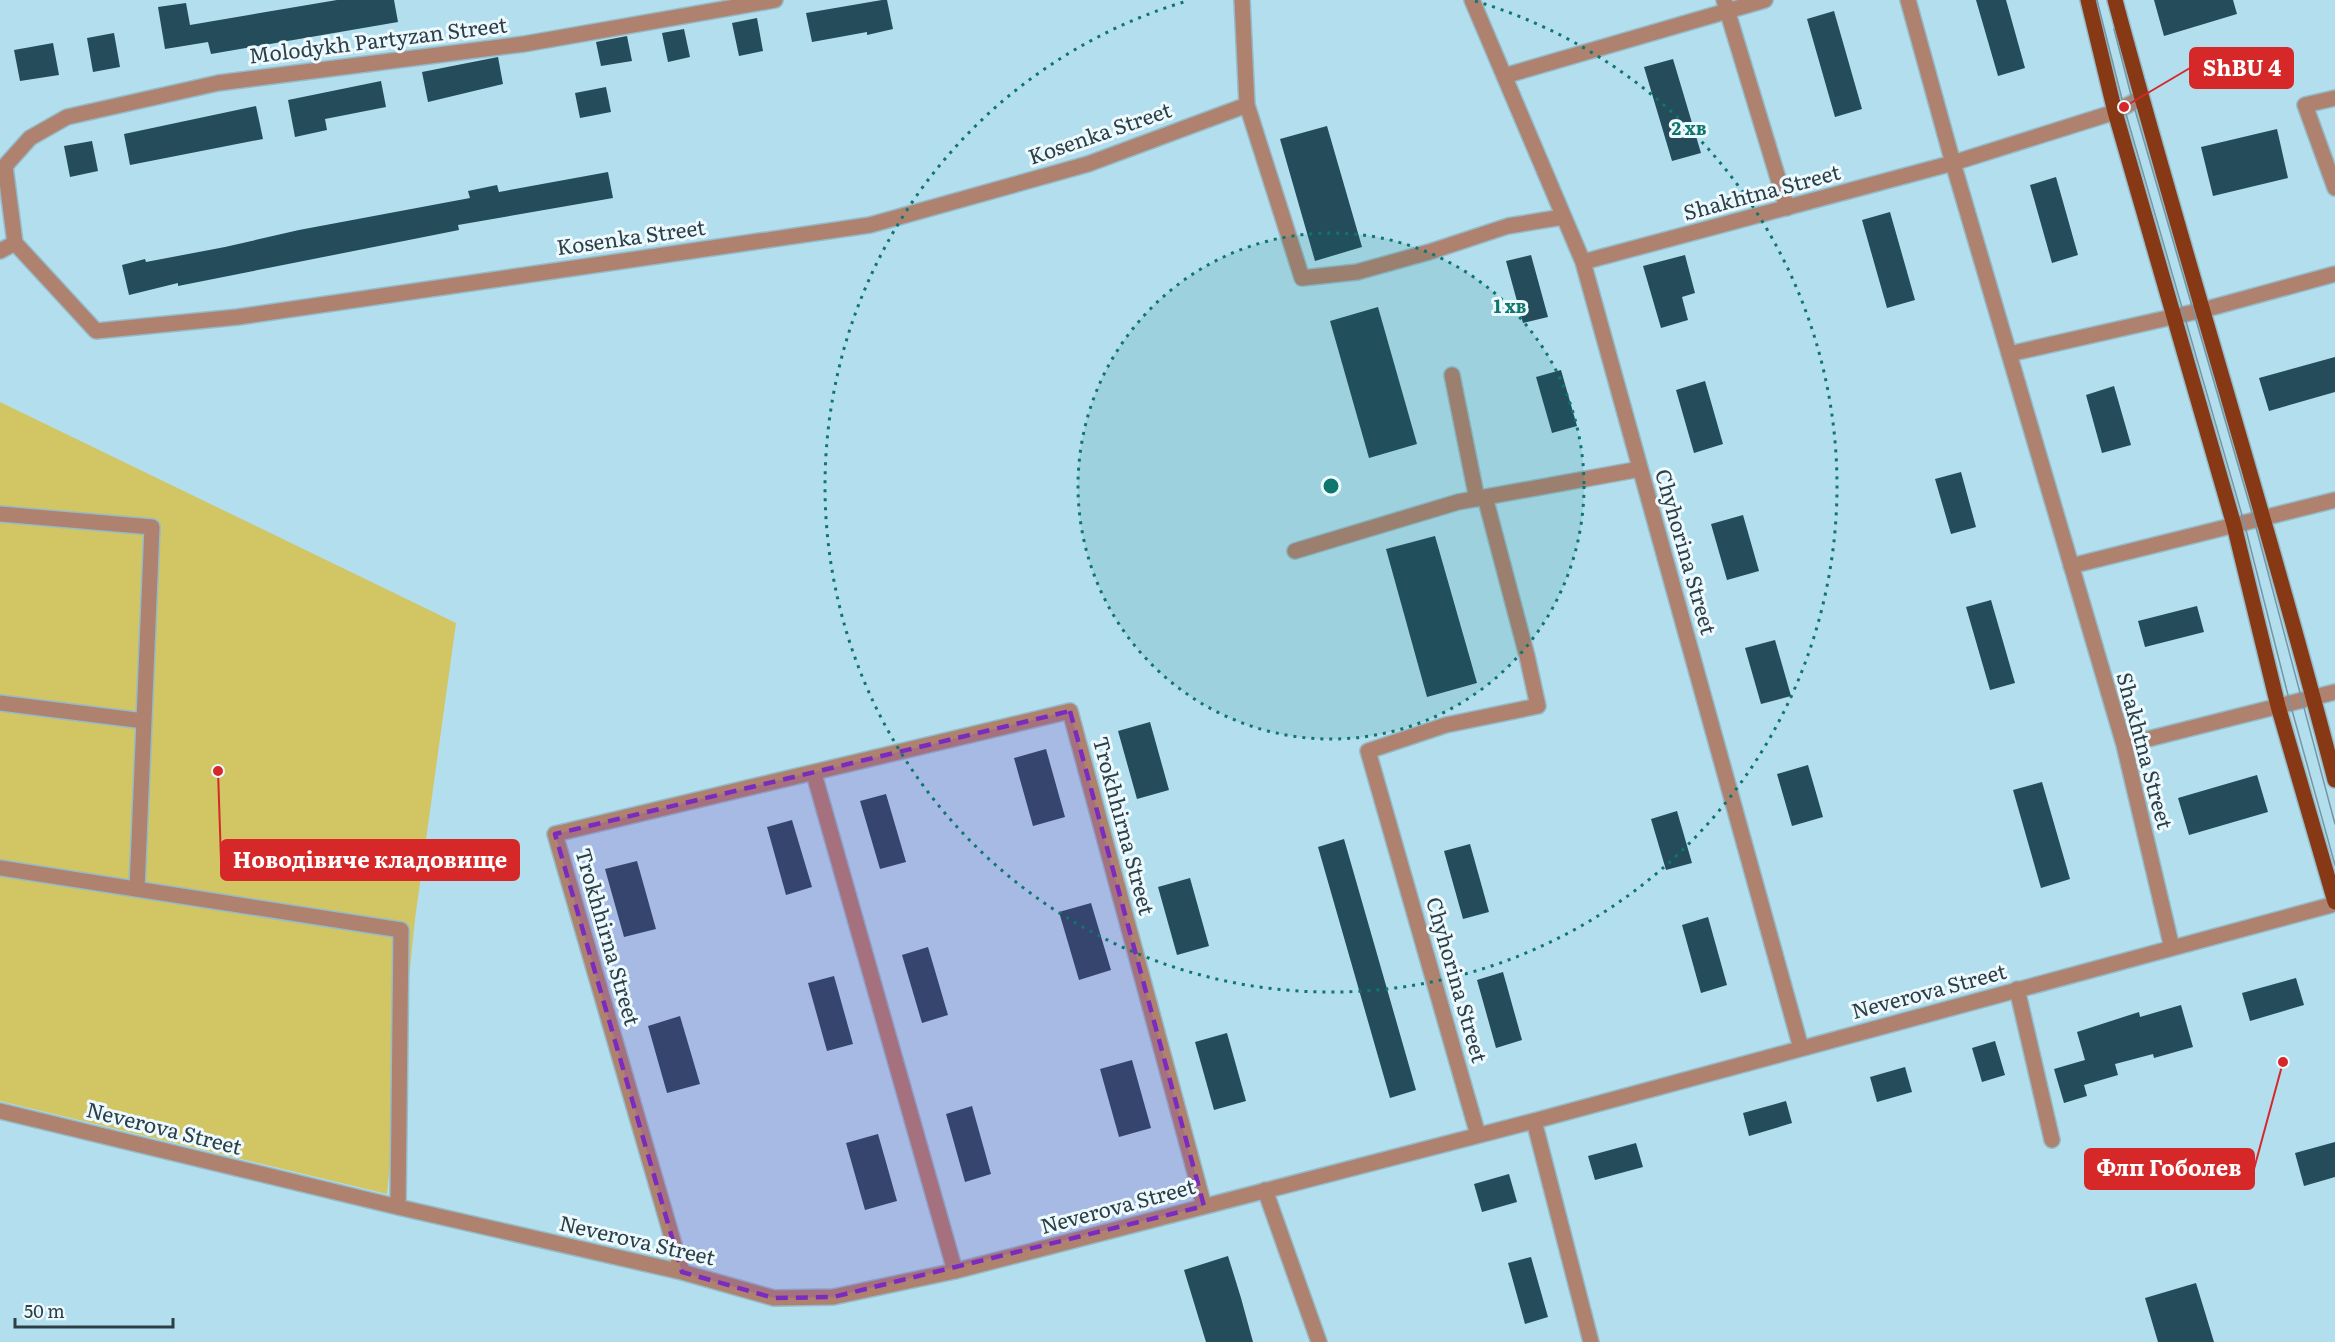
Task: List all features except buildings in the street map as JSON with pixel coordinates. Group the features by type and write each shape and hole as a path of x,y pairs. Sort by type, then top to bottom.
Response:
{"main road":[{"path":"2088,0 2115,112 2234,525 2278,706 2335,903"},
{"path":"2115,0 2141,98 2264,517 2335,780"}],"street":[{"name":"Molodykh Partyzan Street","path":"15,243 5,166 30,138 67,117 218,83 524,44 776,0"},
{"path":"1242,0 1247,105 1302,278 1357,272 1429,252 1508,226 1563,217"},
{"name":"Chyhorina Street","path":"1472,0 1583,262 1801,1048"},
{"path":"1504,76 1725,6 1765,0"},
{"path":"1908,0 1953,163"},
{"path":"1725,6 1787,208"},
{"name":"Shakhtna Street","path":"1583,262 1953,163 2115,112 2141,98"},
{"path":"2335,98 2305,105 2335,188"},
{"name":"Kosenka Street","path":"15,243 96,331 238,317 870,225 1088,164 1247,105"},
{"name":"Shakhtna Street","path":"1953,163 2124,745 2172,948"},
{"path":"0,251 15,243"},
{"path":"2009,354 2204,310 2335,274"},
{"path":"1452,375 1481,498"},
{"path":"1295,551 1458,502 1640,470"},
{"name":"Chyhorina Street","path":"1478,1135 1368,752 1446,725 1538,706 1527,656 1481,498"},
{"path":"2071,566 2335,500"},
{"path":"0,514 152,527 137,889"},
{"path":"2124,745 2335,692"},
{"path":"0,703 144,721"},
{"name":"Trokhhirna Street","path":"682,1272 555,834 814,774 1070,711 1204,1206"},
{"path":"814,774 955,1271"},
{"path":"0,868 401,930 398,1207"},
{"name":"Neverova Street","path":"0,1110 398,1207 682,1272 774,1298 833,1298 955,1271 1478,1135 2335,903"},
{"path":"2017,989 2052,1140"},
{"path":"1534,1120 1591,1342"},
{"path":"1265,1190 1319,1342"}],"highlighted area":[{"path":"1070,711 1204,1206 833,1297 774,1298 682,1272 555,834"}],"shaded area":[{"path":"0,402 456,623 415,919 387,1194 0,1101"}],"tram line":[{"path":"2097,0 2124,107 2244,522 2290,703 2335,865"},
{"path":"2114,29 2133,103 2254,520 2335,824"}],"place":[{"name":"ShBU 4","path":"2124,107"},
{"name":"Новодівиче кладовище","path":"218,771"},
{"name":"Флп Гоболев","path":"2283,1062"}]}
